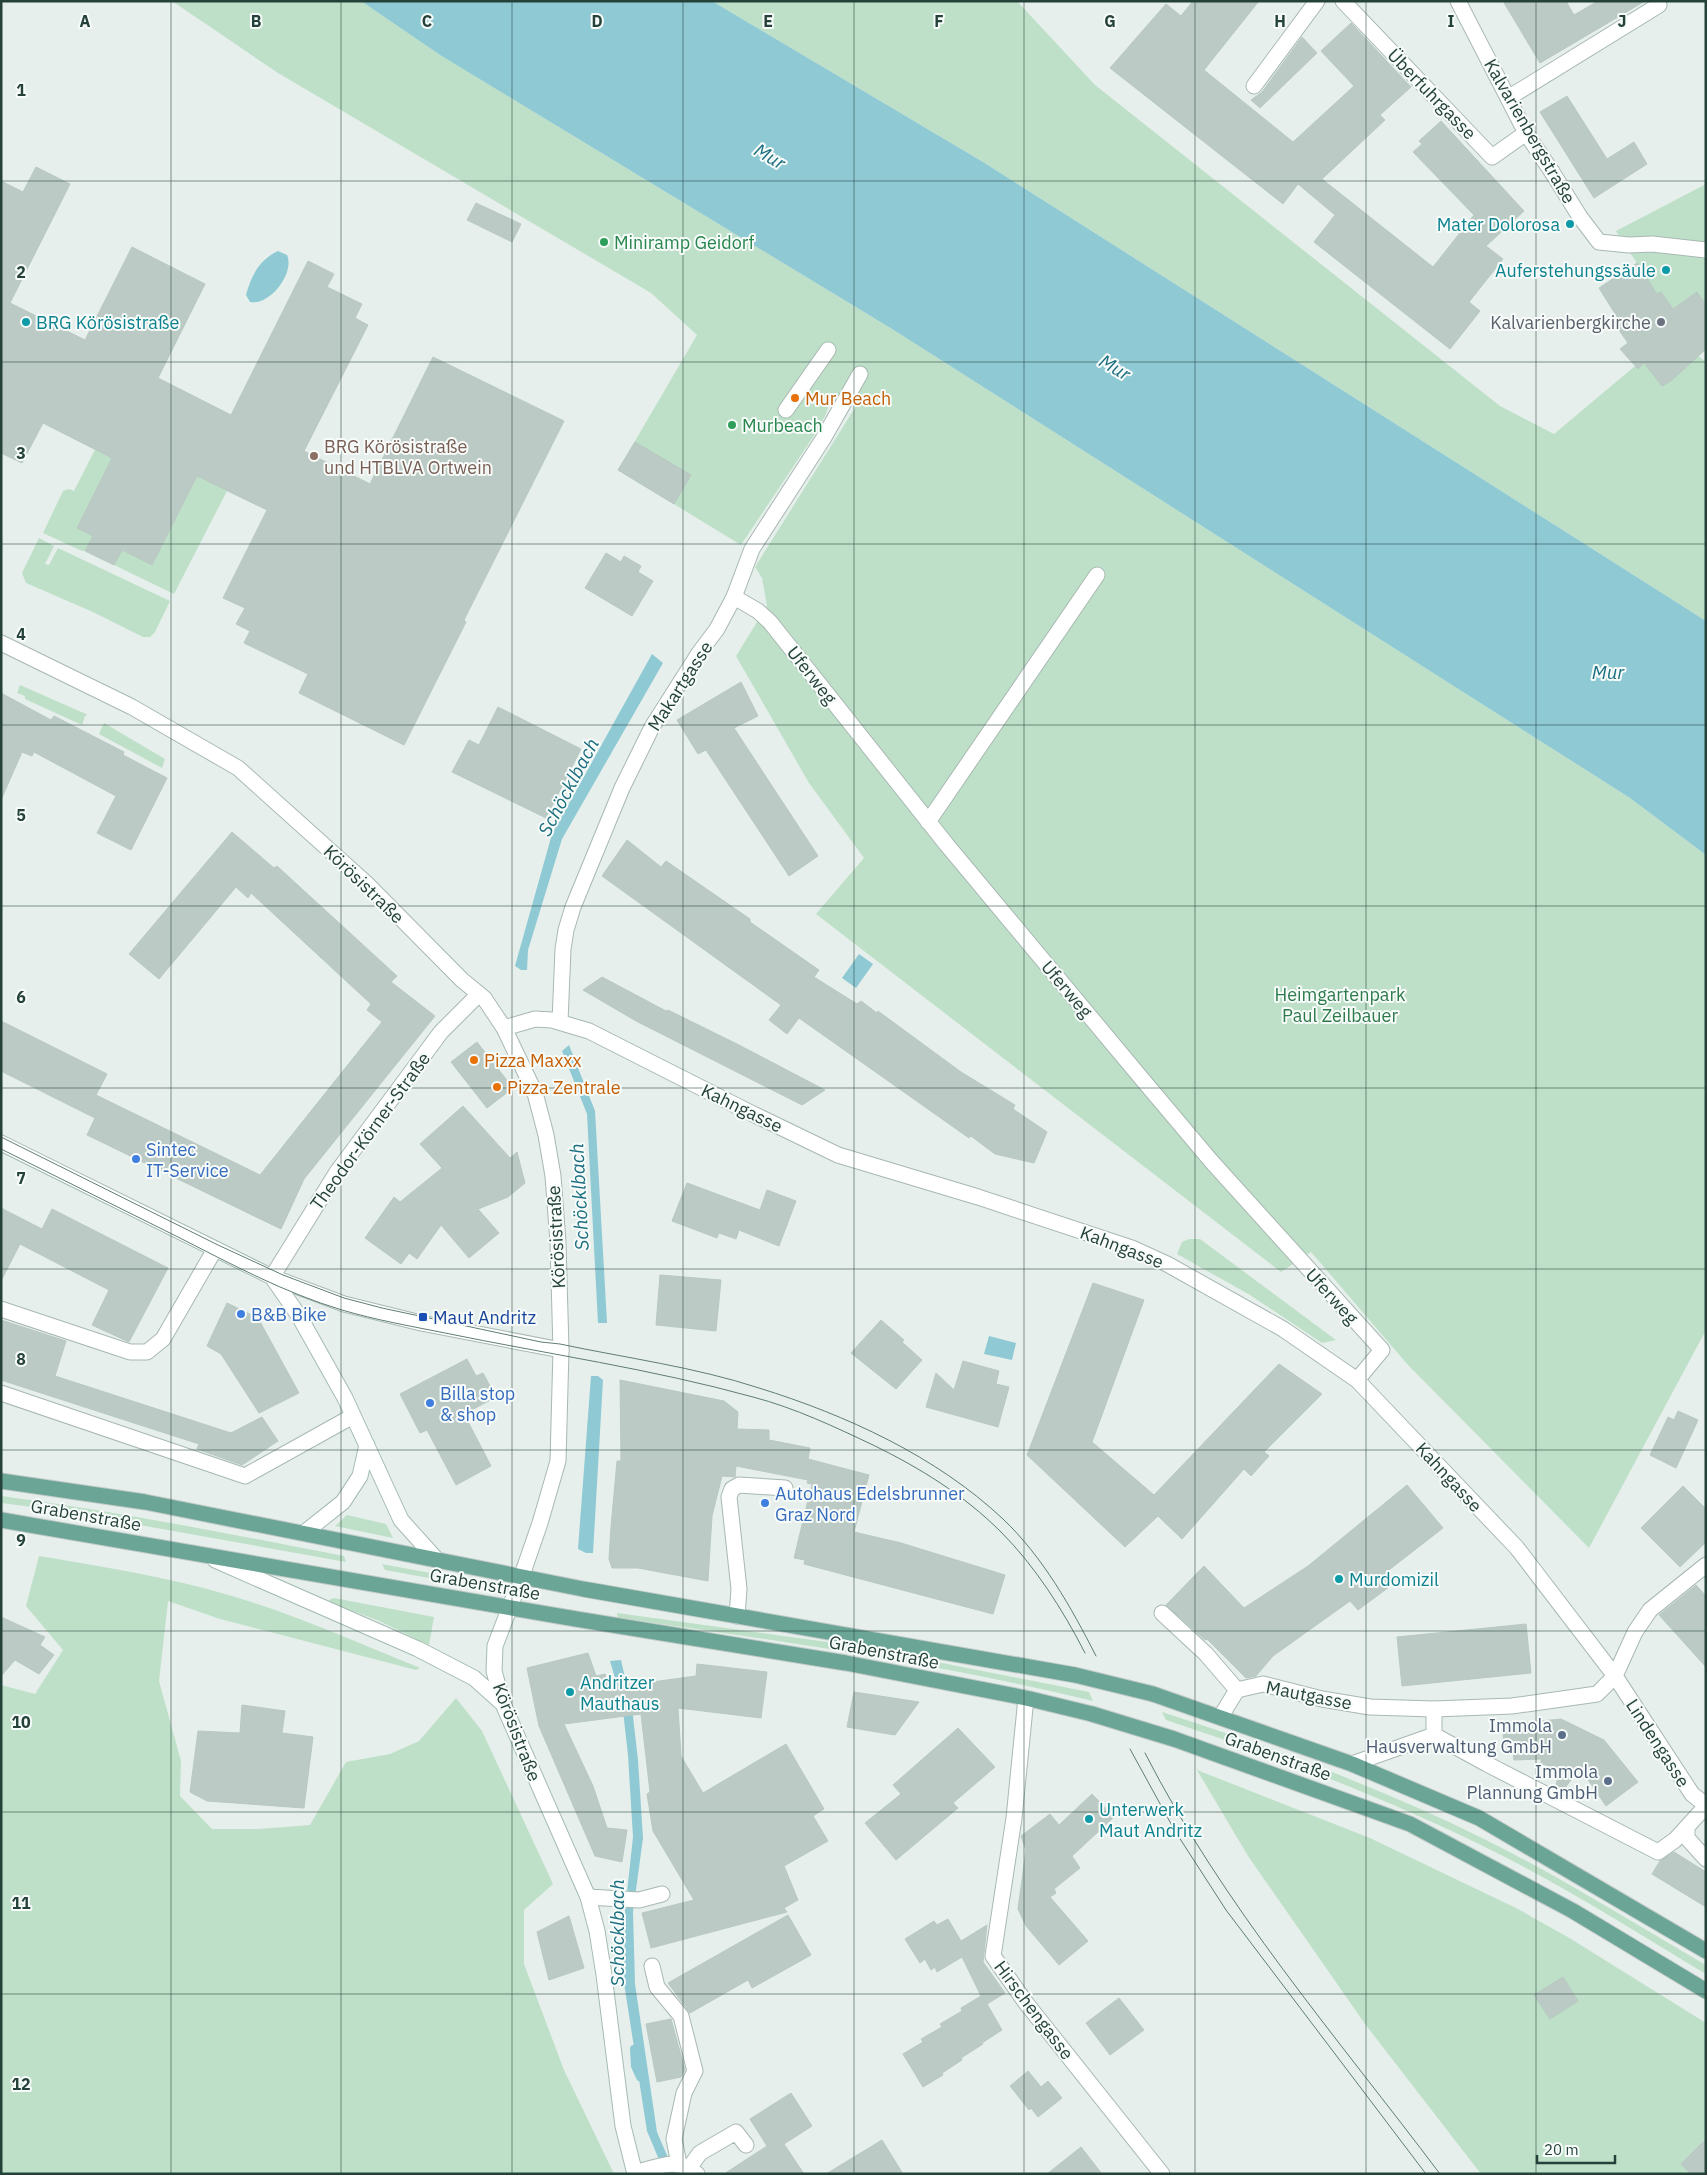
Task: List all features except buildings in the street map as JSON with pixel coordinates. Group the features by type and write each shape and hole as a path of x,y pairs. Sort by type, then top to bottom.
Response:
{"main road":[{"name":"Grabenstraße","path":"1,1481 145,1502 521,1578 1075,1676 1153,1694 1221,1716 1352,1764 1479,1818 1706,1951"},
{"name":"Grabenstraße","path":"1,1520 511,1607 576,1620 846,1663 1026,1698 1092,1714 1174,1739 1410,1824 1573,1911 1706,1991"}],"street":[{"path":"1254,86 1317,1"},
{"name":"Überfuhrgasse","path":"1343,1 1492,156 1526,132"},
{"name":"Kalvarienbergstraße","path":"1458,1 1526,132 1580,217 1599,242 1629,245 1652,244 1706,250"},
{"path":"1508,98 1659,5"},
{"path":"786,410 828,350"},
{"name":"Makartgasse","path":"556,1021 566,930 573,907 622,788 652,727 717,628 734,597 752,550 823,439 860,374"},
{"path":"928,822 1097,574"},
{"name":"Uferweg","path":"734,597 758,611 770,622 928,822 1212,1162 1382,1350 1357,1380"},
{"name":"Körösistraße","path":"1,643 132,707 238,768 366,883 462,980 479,994 504,1028 535,1093 546,1136 557,1213 561,1350 558,1461 540,1523 496,1646 494,1671 502,1704 588,1897 601,1958 623,2126 635,2174"},
{"name":"Theodor-Körner-Straße","path":"272,1277 337,1172 441,1032 479,994"},
{"name":"Kahngasse","path":"504,1028 534,1019 556,1021 589,1031 746,1111 838,1154 1132,1248 1167,1264 1283,1329 1357,1380 1517,1548 1615,1676"},
{"path":"1,1142 272,1277 344,1304 421,1323 561,1350"},
{"path":"1,1308 130,1352 147,1352 163,1339 215,1249"},
{"path":"272,1277 299,1316 354,1416 401,1520 437,1560"},
{"path":"1,1393 245,1476 354,1416"},
{"path":"304,1533 343,1502 360,1476 367,1445"},
{"path":"737,1616 738,1589 728,1497 732,1489 739,1485 785,1488"},
{"path":"202,1555 294,1593 418,1649 474,1678 502,1704"},
{"path":"1615,1676 1635,1632 1650,1610 1706,1565"},
{"path":"1162,1613 1206,1654 1236,1690 1221,1716"},
{"name":"Mautgasse","path":"1236,1690 1263,1684 1322,1699 1370,1707 1434,1709 1512,1706 1597,1694 1615,1676"},
{"name":"Lindengasse","path":"1615,1676 1692,1794 1706,1805"},
{"name":"Hirschengasse","path":"1026,1698 1014,1818 993,1956 1026,2003 1162,2174"},
{"path":"1434,1709 1434,1735"},
{"path":"1352,1764 1434,1735 1658,1852 1687,1828 1706,1805"},
{"path":"1687,1828 1687,1838 1706,1859"},
{"path":"588,1897 638,1900 662,1894"},
{"path":"652,1966 657,1987 681,2016 695,2071 684,2093 674,2139 685,2167"},
{"path":"635,2174 656,2168 685,2167 700,2153 736,2132 746,2145"}],"green space":[{"name":"Heimgartenpark Paul Zeilbauer","path":"172,1 361,1 440,55 892,329 1630,798 1706,855 1706,1330 1589,1548 1408,1365 1311,1252 1281,1272 816,914 864,858 809,783 736,656 767,606 762,578 755,567 863,395 833,394 825,416 815,434 741,545 618,470 697,335 651,293 278,73"},
{"path":"712,1 1017,1 1095,85 1500,406 1554,434 1635,366 1638,369 1644,363 1662,386 1671,381 1698,356 1706,362 1706,621 983,162"},
{"path":"1706,184 1706,305 1697,292 1673,309 1657,294 1616,231"},
{"path":"115,410 132,419 93,536 85,551 82,551 43,533 63,491 69,489 74,491"},
{"path":"197,476 227,491 174,594 114,565 122,550 152,565"},
{"path":"39,538 54,546 45,564 49,565 58,548 170,601 155,632 150,637 143,637 93,612 26,583 22,573"},
{"path":"20,685 87,716 85,716 82,725 25,699 25,696 17,693"},
{"path":"104,723 165,759 162,768 99,734"},
{"path":"1189,1239 1200,1239 1336,1340 1322,1343 1250,1295 1177,1254 1182,1242"},
{"path":"1,1496 130,1516 258,1539 344,1556 346,1562 56,1510 1,1503"},
{"path":"347,1515 386,1524 393,1538 335,1526"},
{"path":"39,1556 112,1568 232,1596 304,1621 420,1668 416,1670 220,1619 168,1601 159,1681 181,1761 180,1796 212,1829 259,1829 310,1825 346,1762 390,1754 419,1741 456,1698 482,1731 553,1884 524,1910 524,1964 564,2070 614,2174 1,2174 1,1685 35,1694 63,1650 26,1606"},
{"path":"382,1564 441,1575 440,1580 385,1570"},
{"path":"334,1598 434,1617 429,1645 377,1620 331,1603 329,1600"},
{"path":"617,1613 856,1646 1089,1692 1093,1701 1034,1687 916,1664 797,1644 618,1618"},
{"path":"1162,1712 1327,1770 1447,1821 1542,1869 1706,1965 1706,1974 1554,1884 1462,1836 1379,1799 1294,1765 1166,1720"},
{"path":"1197,1770 1370,1838 1518,1909 1571,1939 1706,2023 1706,2138 1682,2165 1691,2174 1481,2174 1365,2024 1248,1856"}],"water":[{"name":"Mur","path":"361,1 712,1 983,162 1706,621 1706,855 1630,798 892,329 440,55"},
{"path":"278,251 287,255 289,262 284,279 273,294 258,302 250,302 246,295 253,275 266,259"},
{"name":"Schöcklbach","path":"652,654 663,663 562,839 528,950 527,970 521,970 515,966 552,834"},
{"path":"859,954 873,964 856,988 842,978"},
{"name":"Schöcklbach","path":"569,1045 595,1111 607,1323 598,1323 587,1114 562,1051"},
{"path":"989,1336 1016,1343 1012,1360 984,1354"},
{"path":"591,1376 598,1376 603,1380 593,1553 586,1553 578,1549"},
{"name":"Schöcklbach","path":"621,1660 632,1708 638,1760 643,1838 633,1912 635,1984 657,2132 675,2174 665,2174 647,2131 624,1983 625,1911 633,1837 628,1755 622,1702 610,1661"}],"waterway":[{"name":"Schöcklbach","path":"634,2049 635,2066 640,2077"}],"tram line":[{"path":"1,1137 218,1245 283,1275 344,1298 541,1342 560,1344 710,1374 792,1399 857,1425 919,1457 949,1476 977,1496 1003,1519 1031,1550 1055,1583 1077,1619 1096,1656"},
{"path":"1,1149 279,1287 321,1303 393,1323 638,1370 715,1387 784,1407 844,1431 941,1483 987,1519 1013,1545 1037,1574 1058,1605 1085,1653"},
{"path":"1130,1749 1175,1831 1226,1910 1426,2174"},
{"path":"1145,1753 1176,1809 1245,1917 1283,1970 1440,2174"}],"place":[{"name":"Mater Dolorosa","path":"1570,224"},
{"name":"Miniramp Geidorf","path":"604,242"},
{"name":"Auferstehungssäule","path":"1666,270"},
{"name":"BRG Körösistraße","path":"26,322"},
{"name":"Kalvarienbergkirche","path":"1661,322"},
{"name":"Mur Beach","path":"795,398"},
{"name":"Murbeach","path":"732,425"},
{"name":"BRG Körösistraße und HTBLVA Ortwein","path":"314,456"},
{"name":"Pizza Maxxx","path":"474,1060"},
{"name":"Pizza Zentrale","path":"497,1087"},
{"name":"Sintec IT-Service","path":"136,1159"},
{"name":"B&B Bike","path":"241,1314"},
{"name":"Maut Andritz","path":"423,1317"},
{"name":"Billa stop & shop","path":"430,1403"},
{"name":"Autohaus Edelsbrunner Graz Nord","path":"765,1503"},
{"name":"Murdomizil","path":"1339,1579"},
{"name":"Andritzer Mauthaus","path":"570,1692"},
{"name":"Immola Hausverwaltung GmbH","path":"1562,1735"},
{"name":"Immola Plannung GmbH","path":"1608,1781"},
{"name":"Unterwerk Maut Andritz","path":"1089,1819"}]}
